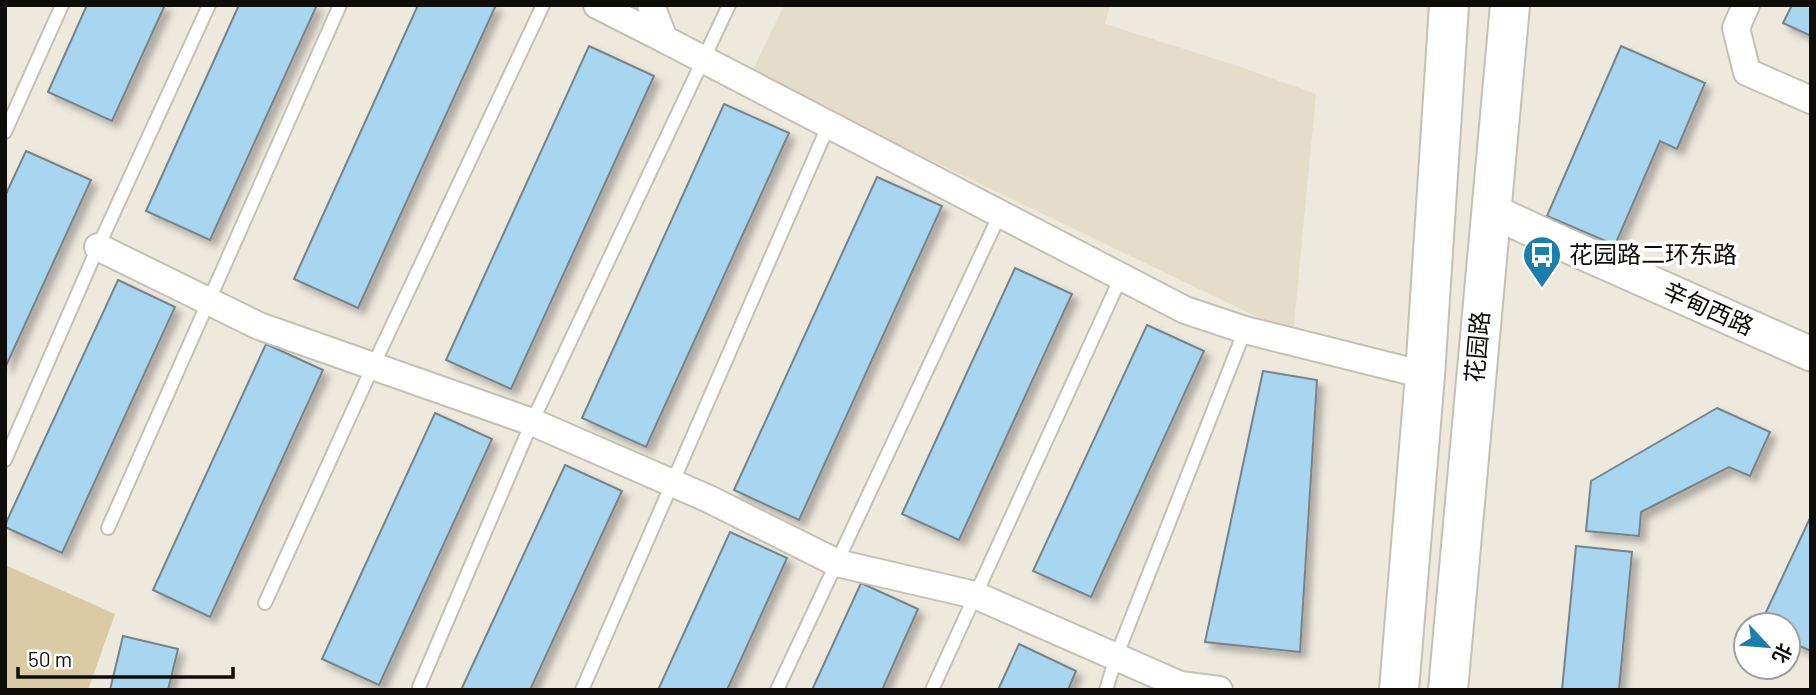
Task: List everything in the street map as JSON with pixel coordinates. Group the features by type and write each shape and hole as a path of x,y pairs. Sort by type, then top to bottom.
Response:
{"main road":[{"name":"花园路","path":"1399,690 1425,374 1449,5"},
{"name":"花园路","path":"1448,690 1510,5"}],"street":[{"path":"597,5 1185,310 1245,330 1425,374"},
{"path":"651,5 664,39"},
{"path":"1746,5 1736,28 1747,72 1811,100"},
{"name":"辛甸西路","path":"1492,211 1811,354"},
{"path":"98,247 259,326 532,422 709,499 837,563 975,595 1180,685 1219,690"}],"lane":[{"path":"5,132 62,5"},
{"path":"5,460 98,247 209,5"},
{"path":"108,528 340,5"},
{"path":"265,603 373,366 544,5"},
{"path":"419,687 532,422 729,5"},
{"path":"582,690 829,124"},
{"path":"777,690 1000,214"},
{"path":"932,690 1121,276"},
{"path":"1106,690 1116,656 1245,330"}],"shaded area":[{"path":"784,5 1110,5 1105,24 1316,94 1293,334 751,74"},
{"path":"5,565 115,614 88,690 5,690"}],"building":[{"path":"87,5 165,5 112,121 48,92"},
{"path":"239,5 317,5 210,240 146,211"},
{"path":"418,5 496,5 358,308 294,279"},
{"path":"1792,5 1811,5 1811,36 1783,23"},
{"path":"589,46 654,76 511,389 446,360"},
{"path":"1621,46 1705,83 1677,149 1660,141 1615,245 1547,216"},
{"path":"724,104 789,133 646,447 582,418"},
{"path":"26,151 91,180 5,368 5,196"},
{"path":"877,177 942,206 799,520 734,490"},
{"path":"1015,268 1072,294 959,540 902,514"},
{"path":"118,280 175,307 62,553 5,525"},
{"path":"1147,325 1204,351 1091,597 1033,571"},
{"path":"266,344 323,370 210,617 153,590"},
{"path":"1263,371 1317,380 1300,652 1205,642"},
{"path":"1717,408 1770,432 1750,476 1729,467 1641,512 1639,536 1586,531 1591,481"},
{"path":"435,413 492,439 379,685 322,659"},
{"path":"565,465 622,491 530,690 461,690"},
{"path":"1811,516 1811,651 1802,647 1802,611 1767,611"},
{"path":"730,532 787,558 727,690 658,690"},
{"path":"1576,546 1632,552 1619,690 1562,690"},
{"path":"861,583 918,609 882,690 812,690"},
{"path":"123,636 178,649 168,690 110,690"},
{"path":"1019,644 1076,671 1068,690 998,690"}],"place":[{"name":"花园路二环东路","path":"1542,289"}]}
